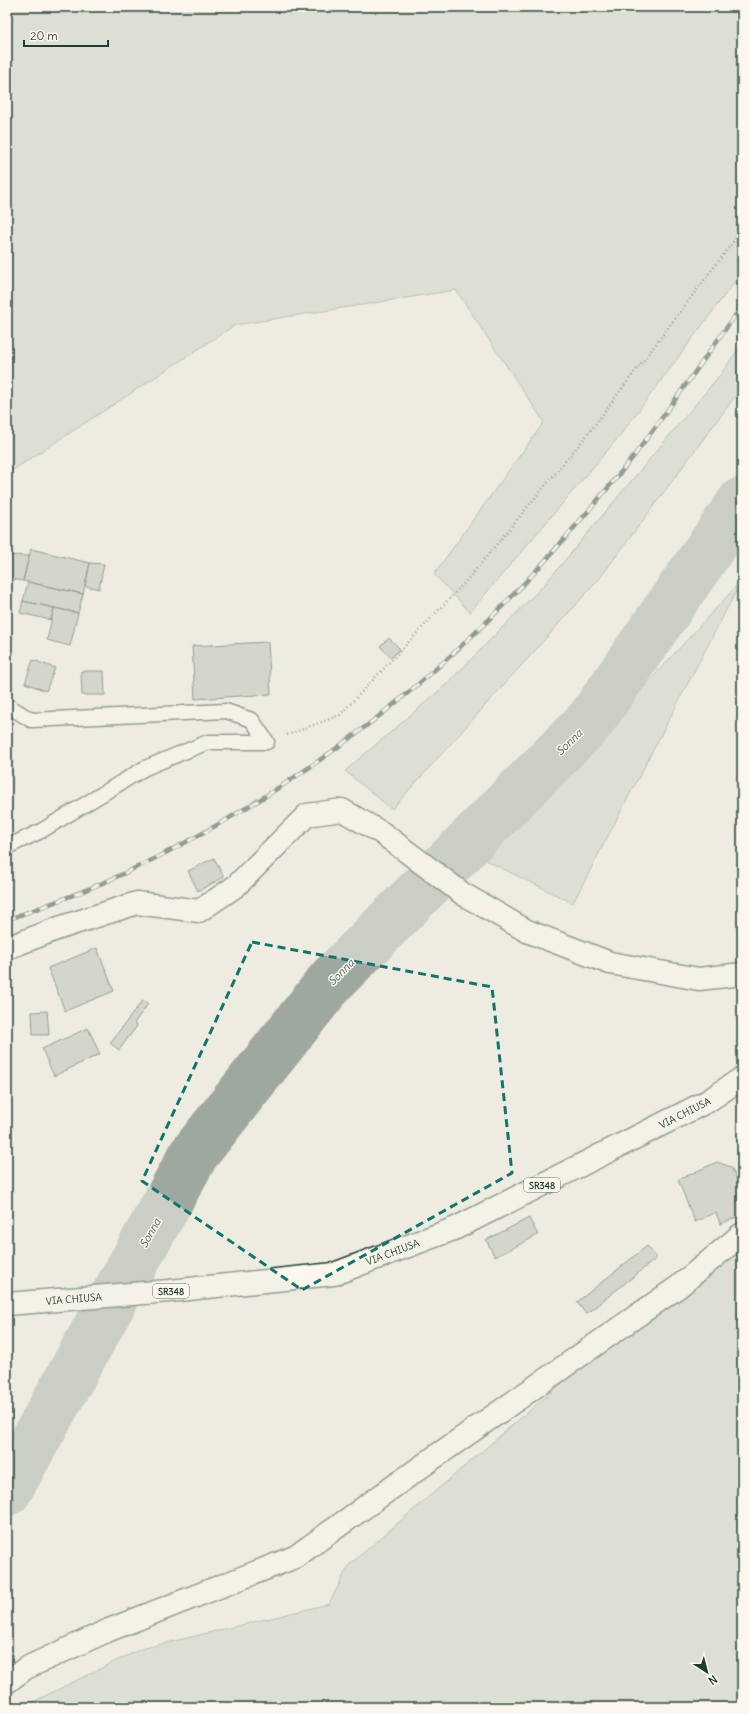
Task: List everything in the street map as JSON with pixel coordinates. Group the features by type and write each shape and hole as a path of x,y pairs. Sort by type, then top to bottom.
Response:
{"street":[{"path":"7,948 59,928 137,903 199,911 236,886 307,815 342,810 382,833 463,894 527,931 610,963 699,979 742,974"},
{"name":"VIA CHIUSA","path":"7,1304 169,1291 334,1274 456,1228 708,1101 742,1078"},
{"path":"7,1682 26,1668 109,1630 295,1558 433,1458 678,1287 742,1234"}],"lane":[{"path":"7,705 31,720 226,711 252,720 267,742"},
{"path":"7,847 41,831 145,768 208,742 267,742"}],"path":[{"path":"267,742 340,715 468,579 587,435 742,230"}],"highlighted area":[{"path":"252,942 492,987 512,1173 302,1290 142,1181"}],"shaded area":[{"path":"7,7 742,7 742,272 618,438 470,612 434,574 544,422 456,290 235,325 7,474"},
{"path":"742,344 742,387 600,578 392,809 345,771 447,684 545,584 720,375"},
{"path":"742,580 573,903 485,860"},
{"path":"742,1229 742,1707 22,1707 141,1649 329,1604 349,1565"}],"building":[{"path":"31,549 90,563 83,594 23,581"},
{"path":"7,555 29,556 23,581 7,578"},
{"path":"90,563 104,564 99,589 85,586"},
{"path":"28,582 83,594 78,613 23,601"},
{"path":"23,601 54,608 51,620 20,613"},
{"path":"54,608 78,613 70,646 47,640"},
{"path":"389,638 400,649 391,658 380,646"},
{"path":"268,642 271,694 195,699 192,646"},
{"path":"33,660 55,668 46,691 25,683"},
{"path":"81,671 104,671 105,695 82,695"},
{"path":"214,858 224,877 198,891 188,871"},
{"path":"97,948 114,991 65,1011 48,968"},
{"path":"143,1000 148,1004 134,1023 137,1026 119,1050 110,1043"},
{"path":"47,1011 49,1035 33,1035 32,1012"},
{"path":"88,1028 100,1054 54,1076 42,1049"},
{"path":"717,1162 731,1167 742,1189 742,1215 720,1224 716,1212 695,1222 678,1180"},
{"path":"529,1218 538,1235 495,1257 486,1240"},
{"path":"647,1246 657,1258 586,1314 577,1302"}],"waterway":[{"name":"Sonna","path":"7,1491 194,1154 331,981 590,721 742,502"}],"railway":[{"path":"7,920 111,880 188,841 249,807 307,769 364,728 418,684 470,637 520,588 567,536 633,457 742,306"}]}
